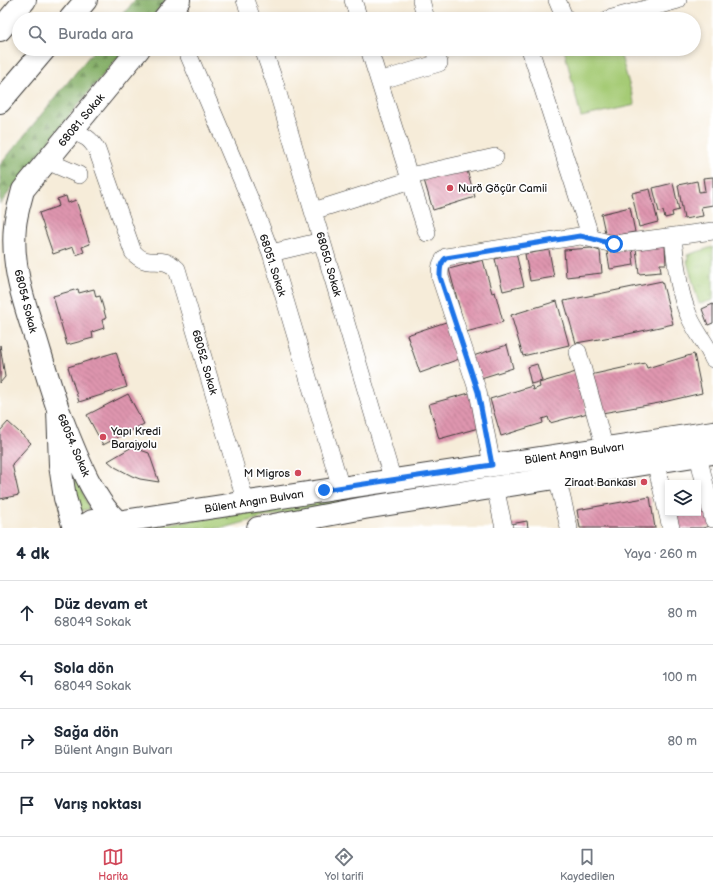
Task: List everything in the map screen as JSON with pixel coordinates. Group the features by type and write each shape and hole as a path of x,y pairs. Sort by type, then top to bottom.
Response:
{"main road":[{"path":"15,12 25,0"},
{"path":"76,12 86,0"},
{"path":"0,30 12,16"},
{"path":"0,102 39,56"},
{"name":"68081. Sokak","path":"23,190 133,56"},
{"name":"68054 Sokak","path":"23,190 17,211 15,227 16,260 26,308 58,409"},
{"name":"68054. Sokak","path":"58,409 79,462 102,506 123,525"},
{"name":"68054. Sokak","path":"58,409 60,465 65,498 74,528"},
{"name":"Bülent Angın Bulvarı","path":"81,528 92,521 105,519 123,525 341,488 713,432"},
{"name":"Bülent Angın Bulvarı","path":"258,528 312,523 495,487 706,454"}],"street":[{"path":"245,0 249,12"},
{"path":"353,0 357,12"},
{"path":"421,0 424,12"},
{"path":"557,0 562,12"},
{"path":"634,12 678,0"},
{"name":"68051. Sokak","path":"189,56 271,253 341,488"},
{"name":"68050. Sokak","path":"265,56 275,83 393,480"},
{"path":"371,56 411,178 427,233"},
{"path":"379,81 438,63 436,56"},
{"path":"532,56 591,238"},
{"name":"68052. Sokak","path":"72,131 88,137 98,150 133,252 139,258 147,261 161,261 170,263 177,268 246,503"},
{"path":"313,211 411,178 495,157"},
{"path":"47,161 79,175"},
{"path":"492,465 478,392 440,277 440,267 442,262 446,258 580,236 614,244 713,232"},
{"path":"673,237 681,294 689,316 713,359"},
{"path":"271,253 322,241"},
{"path":"578,352 605,449"},
{"path":"706,454 713,519"},
{"path":"655,461 671,528"},
{"path":"557,477 569,528"},
{"path":"495,487 504,528"}],"green space":[{"path":"135,0 166,0 156,12 125,12"},
{"path":"89,56 119,56 68,117 0,204 0,165"},
{"path":"566,56 621,56 635,105 581,117"},
{"path":"713,247 713,300 699,304 687,261 689,260 687,255"},
{"path":"65,444 89,509 79,511"},
{"path":"673,448 268,516 223,528 146,528"}],"building":[{"name":"Nurö Göçür Camii","path":"466,167 475,197 433,210 424,180"},
{"path":"713,177 713,205 701,207 703,216 684,219 678,185 697,181 699,192 705,191 703,178"},
{"path":"673,183 679,210 672,212 673,216 665,218 663,211 659,212 653,188"},
{"path":"650,189 658,222 639,227 632,193"},
{"path":"66,196 68,203 76,200 90,244 82,247 84,252 76,255 73,247 53,254 39,213 59,206 57,199"},
{"path":"630,207 635,232 606,237 601,214"},
{"path":"665,245 666,264 660,264 661,272 639,274 636,248"},
{"path":"591,248 600,251 602,273 566,277 564,250"},
{"path":"632,248 634,265 610,269 607,252"},
{"path":"549,250 554,277 530,281 525,254"},
{"path":"516,253 524,286 503,291 495,259"},
{"path":"483,260 492,293 495,292 503,322 466,332 449,269"},
{"path":"662,281 673,324 576,343 564,301"},
{"path":"78,289 79,293 94,289 96,297 100,296 106,318 102,320 104,328 92,332 93,338 67,345 53,296"},
{"path":"557,301 569,345 523,356 511,315"},
{"path":"713,304 713,323 708,325 702,309"},
{"path":"449,321 462,358 420,373 407,335"},
{"path":"0,345 5,377 0,383"},
{"path":"507,345 513,368 478,379 470,357"},
{"path":"116,352 127,387 79,402 68,367"},
{"path":"694,354 702,393 659,403 602,413 590,375 645,363 647,368"},
{"path":"537,364 542,381 531,384 527,367"},
{"path":"576,372 588,413 550,423 548,417 542,419 543,423 501,436 490,399 532,386 533,390 540,387 539,383"},
{"path":"473,392 482,427 439,439 429,404"},
{"path":"128,394 144,424 103,445 87,415"},
{"path":"8,422 31,443 12,464 19,495 0,499 0,431"},
{"path":"132,447 149,453 159,482 132,476 115,467 108,461"},
{"path":"705,492 711,526 702,528 670,528 668,516 701,516 701,493"},
{"path":"650,497 655,528 580,528 577,510"},
{"path":"527,521 528,528 512,528 511,524"}],"place":[{"name":"Nurö Göçür Camii","path":"450,188"},
{"name":"Yapı Kredi Barajyolu","path":"103,437"},
{"name":"M Migros","path":"298,473"},
{"name":"Ziraat Bankası","path":"644,482"}],"route":[{"path":"324,490 492,465 478,392 440,277 440,267 446,258 580,236 614,244"}]}
